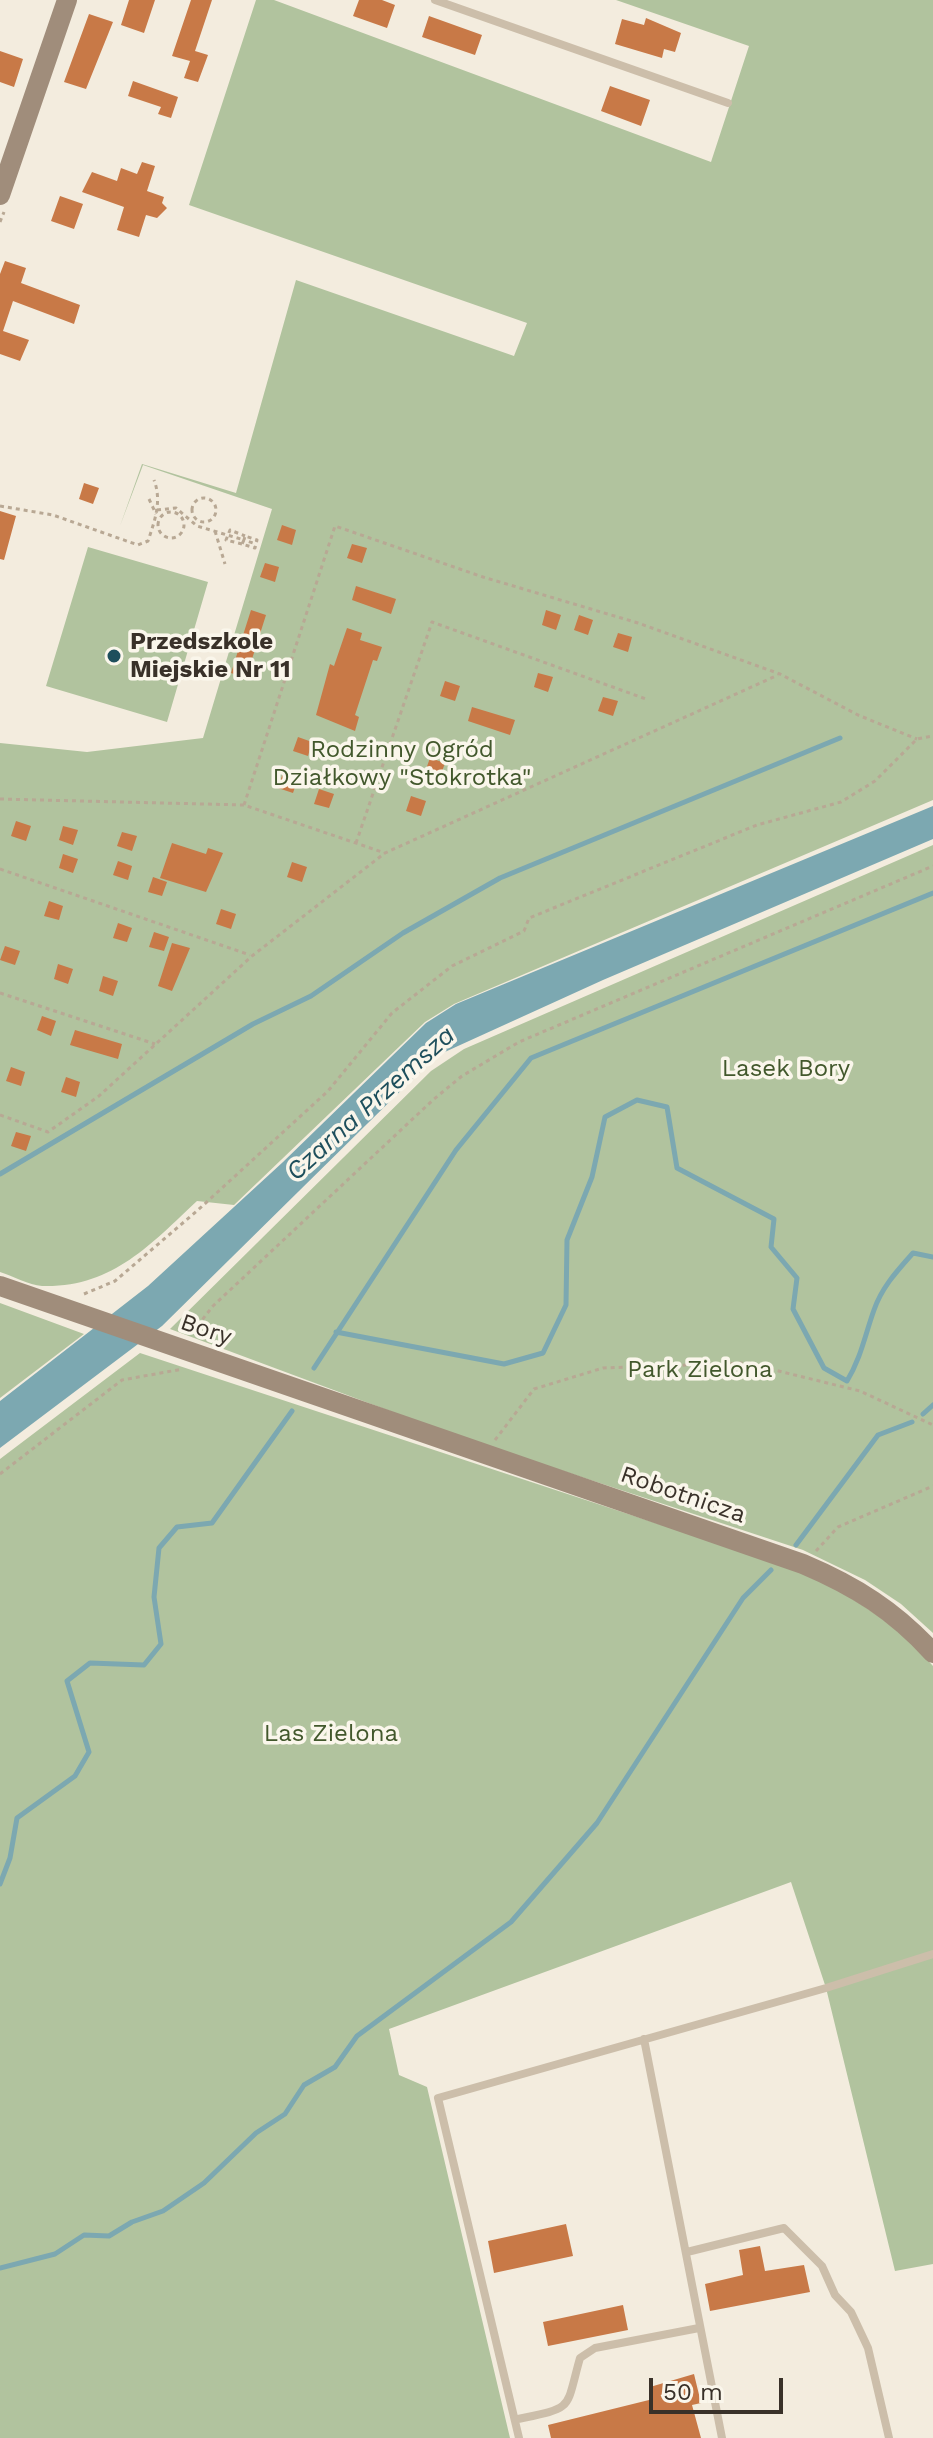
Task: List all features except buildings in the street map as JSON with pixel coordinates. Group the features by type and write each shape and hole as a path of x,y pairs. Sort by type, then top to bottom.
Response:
{"street":[{"path":"0,195 67,0"},
{"name":"Bory","path":"0,1286 395,1422"},
{"name":"Robotnicza","path":"395,1422 803,1564 870,1596 906,1624 933,1653"}],"lane":[{"path":"435,0 728,103"},
{"path":"519,2438 518,2419 481,2265 456,2185 438,2098 826,1988 933,1954"},
{"path":"644,2039 722,2438"},
{"path":"687,2252 784,2228 822,2266 835,2295 851,2312 868,2348 889,2438"},
{"path":"518,2419 564,2408 570,2401 580,2358 595,2348 699,2328"}],"path":[{"path":"154,480 159,493 157,516 159,529 164,535 176,537 182,531 182,518 176,513 157,516"},
{"path":"0,506 53,515 138,545 148,541 157,516 149,499"},
{"path":"210,500 216,509 214,517 208,522 195,521 191,509 195,502 210,500"},
{"path":"157,516 176,508 215,531 256,544"},
{"path":"244,805 335,526 483,577 638,623 780,674 858,715 917,739 933,736"},
{"path":"215,531 225,564"},
{"path":"356,843 432,622 646,699"},
{"path":"0,1115 48,1132 99,1096 252,956 385,853 780,674"},
{"path":"79,1298 115,1281 198,1210 328,1091 392,1013 452,966 524,931 529,918 757,825 841,802 875,781 917,739"},
{"path":"0,799 244,805 385,853"},
{"path":"0,1474 122,1380 197,1354 202,1320 213,1306 462,1076 532,1037 933,866"},
{"path":"0,869 252,956"},
{"path":"0,993 155,1044"},
{"path":"485,1452 534,1389 603,1368 746,1363 860,1391 933,1425"},
{"path":"803,1564 838,1527 933,1486"}],"green space":[{"name":"Rodzinny Ogród Działkowy \"Stokrotka\"","path":"256,0 274,0 711,162 749,46 616,0 933,0 933,800 454,1004 425,1022 234,1205 197,1201 146,1248 109,1272 67,1285 42,1286 0,1272 0,743 87,752 203,738 272,509 143,465 120,526 142,464 236,493 296,280 514,356 527,323 189,205"},
{"path":"88,547 208,582 167,722 46,686"},
{"name":"Lasek Bory","path":"933,845 933,1633 901,1604 865,1580 803,1550 457,1436 170,1329 431,1071 464,1049"},
{"path":"0,1303 84,1334 0,1398"},
{"name":"Las Zielona","path":"140,1353 795,1569 870,1610 903,1636 933,1666 933,2264 895,2271 826,1988 791,1882 389,2029 399,2075 427,2087 510,2438 0,2438 0,1459"}],"water":[{"name":"Czarna Przemsza","path":"933,806 933,839 603,980 436,1056 162,1326 0,1448 0,1401 148,1286 283,1162 426,1023 456,1004"}],"waterway":[{"path":"0,1174 253,1024 311,996 403,933 500,878 840,738"},
{"path":"314,1368 456,1150 531,1058 933,893"},
{"path":"336,1332 504,1364 543,1353 566,1305 567,1240 592,1177 605,1117 637,1100 667,1107 677,1168 774,1219 771,1247 797,1278 793,1309 824,1368 847,1381 877,1302 886,1287 913,1253 933,1257"},
{"path":"923,1414 933,1405"},
{"path":"0,1884 10,1858 17,1818 75,1776 89,1752 67,1681 90,1663 144,1665 161,1644 154,1597 159,1548 177,1527 212,1523 292,1411"},
{"path":"796,1545 878,1435 912,1422"},
{"path":"0,2268 55,2254 84,2235 109,2236 132,2222 163,2211 204,2183 256,2133 285,2114 304,2085 335,2067 357,2036 511,1922 597,1823 743,1598 771,1570"}],"place":[{"name":"Przedszkole Miejskie Nr 11","path":"114,656"}],"park label":[{"name":"Park Zielona","path":"700,1370"}]}
